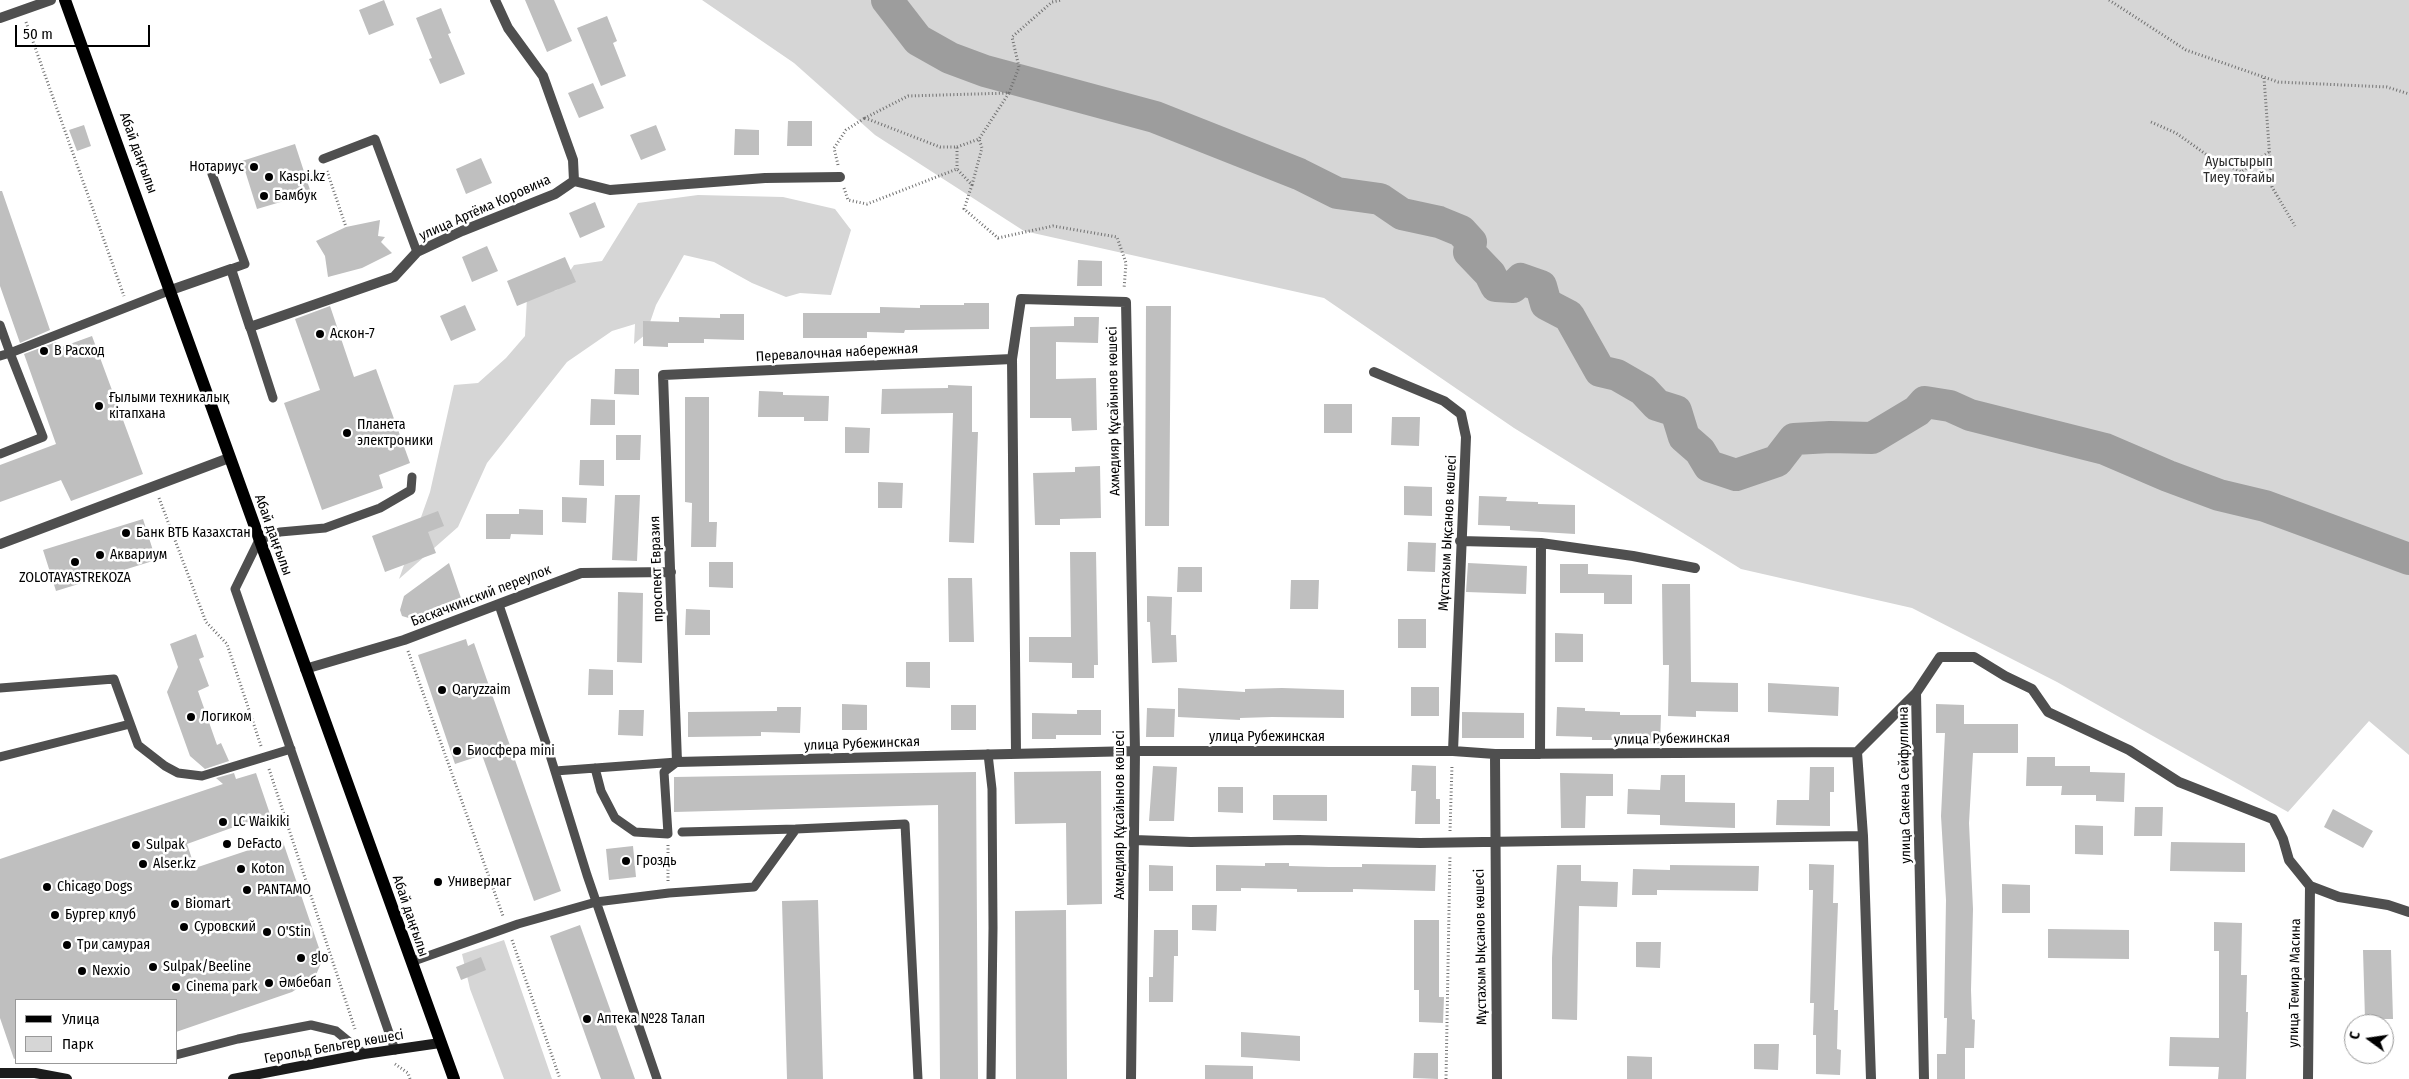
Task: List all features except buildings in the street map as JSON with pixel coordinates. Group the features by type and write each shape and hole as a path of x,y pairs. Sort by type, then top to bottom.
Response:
{"main road":[{"name":"Абай даңғылы","path":"66,0 171,290 229,458 454,1079"}],"street":[{"path":"0,18 51,0"},
{"path":"494,0 508,28 543,76 573,160 574,181 610,190 765,178 840,177"},
{"name":"улица Артёма Коровина","path":"250,326 394,277 417,252 462,231 555,194 574,181"},
{"path":"171,290 231,269 250,326"},
{"path":"1016,753 1012,359 1021,298 1126,302"},
{"name":"Ахмедияр Құсайынов көшесі","path":"1126,302 1134,752 1131,1079"},
{"name":"Перевалочная набережная","path":"663,375 1012,359"},
{"name":"Мұстахым Ықсанов көшесі","path":"1374,372 1444,400 1460,414 1466,437 1460,541 1453,751"},
{"name":"проспект Евразия","path":"663,375 677,762"},
{"path":"0,544 229,458"},
{"path":"1460,541 1541,543 1633,556 1695,568"},
{"path":"1540,754 1541,543"},
{"name":"Баскачкинский переулок","path":"305,669 404,640 581,573 671,572"},
{"path":"1916,693 1940,657 1974,657 2005,676 2032,688 2048,712 2128,750 2179,782 2273,819 2283,839 2289,860 2310,886 2339,897 2388,905 2409,912"},
{"name":"улица Сакена Сейфуллина","path":"1857,752 1916,693"},
{"name":"улица Сакена Сейфуллина","path":"1916,693 1924,1079"},
{"name":"улица Рубежинская","path":"677,762 1016,753 1134,752 1453,751 1494,754 1540,754 1857,752"},
{"path":"1857,752 1863,836 1871,1079"},
{"name":"Мұстахым Ықсанов көшесі","path":"1494,754 1497,1079"},
{"path":"1134,840 1450,842 1863,836"},
{"name":"улица Темира Масина","path":"2308,1079 2310,886"},
{"name":"Герольд Бельгер көшесі","path":"233,1079 364,1054 440,1042"},
{"path":"0,1073 16,1076 35,1073 67,1079"}],"lane":[{"path":"323,159 375,139 417,252"},
{"path":"212,174 245,264 231,269"},
{"path":"0,356 171,290"},
{"path":"0,325 43,437 0,454"},
{"path":"250,326 273,398"},
{"path":"395,1050 235,589 259,540 280,532 325,528 380,508 411,490 412,477"},
{"path":"499,605 656,1079"},
{"path":"0,688 114,679 138,745 165,766 178,773 202,776 291,749"},
{"path":"0,757 130,724"},
{"path":"988,754 992,789 993,888 991,1079"},
{"path":"555,771 677,762"},
{"path":"595,768 601,790 615,818 635,832 668,834 664,772 677,762"},
{"path":"682,832 905,824 918,1079"},
{"path":"411,962 508,928 596,902 668,893 754,887 796,829"},
{"path":"178,1054 238,1039 311,1025 336,1031 364,1054"}],"path":[{"path":"865,118 940,146 957,148 979,139 1010,91 1020,67 1012,37 1052,2 1062,0"},
{"path":"2109,0 2186,50 2264,78 2278,82 2388,88 2409,94"},
{"path":"22,9 128,307"},
{"path":"2264,78 2272,187 2294,226"},
{"path":"957,169 867,204 848,200 840,177 834,148 846,130 908,96 1010,91"},
{"path":"2151,122 2176,133 2207,155 2241,172 2269,151"},
{"path":"979,139 982,148 964,209 998,238 1054,226 1117,237 1126,263 1123,283 1126,302"},
{"path":"957,148 957,169 972,185"},
{"path":"323,159 346,227"},
{"path":"404,640 508,928 560,1079"},
{"path":"1446,1079 1453,751"},
{"path":"668,834 668,893"},
{"path":"394,1064 408,1073 410,1079"}],"green space":[{"name":"Ауыстырып Тиеу тоғайы","path":"702,0 2409,0 2409,755 2369,721 2288,812 2057,682 1912,608 1741,569 1514,428 1324,298 1024,231 875,135 794,63"},
{"path":"698,195 783,197 835,209 851,230 831,295 800,293 786,297 752,283 714,262 684,255 656,305 646,334 634,344 635,324 612,331 567,362 487,463 458,527 399,579 430,492 454,385 478,383 506,358 525,336 527,297 557,290 574,265 602,261 638,203"},
{"path":"504,940 552,1079 504,1079 470,989 462,954"}],"waterway":[{"path":"887,0 918,40 950,58 985,71 1155,117 1299,174 1337,193 1380,199 1402,214 1439,222 1461,231 1471,242 1469,252 1490,274 1496,286 1513,287 1521,279 1541,286 1546,304 1569,316 1600,371 1617,375 1643,390 1657,405 1676,411 1684,437 1700,451 1709,466 1736,475 1777,461 1794,439 1830,437 1872,438 1917,411 1925,402 1950,406 1970,415 2105,449 2219,495 2265,506 2409,559"}],"place":[{"name":"Нотариус","path":"254,167"},
{"name":"Kaspi.kz","path":"269,177"},
{"name":"Бамбук","path":"264,196"},
{"name":"Аскон-7","path":"320,334"},
{"name":"В Расход","path":"44,351"},
{"name":"Ғылыми техникалық кітапхана","path":"99,406"},
{"name":"Планета электроники","path":"347,433"},
{"name":"Банк ВТБ Казахстан","path":"126,533"},
{"name":"Аквариум","path":"100,555"},
{"name":"ZOLOTAYASTREKOZA","path":"75,562"},
{"name":"Qaryzzaim","path":"442,690"},
{"name":"Логиком","path":"191,717"},
{"name":"Биосфера mini","path":"457,751"},
{"name":"LC Waikiki","path":"223,822"},
{"name":"DeFacto","path":"227,844"},
{"name":"Sulpak","path":"136,845"},
{"name":"Гроздь","path":"626,861"},
{"name":"Alser.kz","path":"143,864"},
{"name":"Koton","path":"241,869"},
{"name":"Универмаг","path":"438,882"},
{"name":"Chicago Dogs","path":"47,887"},
{"name":"PANTAMO","path":"247,890"},
{"name":"Biomart","path":"175,904"},
{"name":"Бургер клуб","path":"55,915"},
{"name":"Суровский","path":"184,927"},
{"name":"O'Stin","path":"267,932"},
{"name":"Три самурая","path":"67,945"},
{"name":"glo","path":"301,958"},
{"name":"Sulpak/Beeline","path":"153,967"},
{"name":"Nexxio","path":"82,971"},
{"name":"Әмбебап","path":"269,983"},
{"name":"Cinema park","path":"176,987"},
{"name":"Аптека №28 Талап","path":"587,1019"}]}
